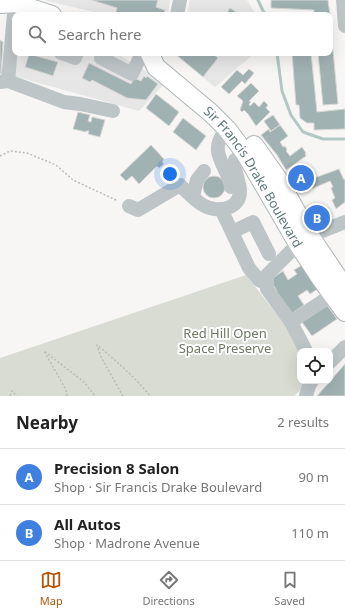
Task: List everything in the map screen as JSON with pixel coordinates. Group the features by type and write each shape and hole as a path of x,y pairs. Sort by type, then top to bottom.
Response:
{"main road":[{"path":"9,3 37,12"},
{"name":"Sir Francis Drake Boulevard","path":"149,56 156,67 211,112 227,129 245,153 339,292 345,312"},
{"name":"Sir Francis Drake Boulevard","path":"157,56 163,58 218,105 253,145 278,180 304,240"}],"street":[{"path":"178,12 180,0"},
{"path":"343,0 345,26"},
{"path":"9,3 4,81 64,102 113,111"},
{"path":"101,56 101,58 132,74 145,56"},
{"path":"221,209 232,191 217,146 220,136 227,129"},
{"path":"129,206 138,210 180,185 209,208 221,209 232,207 237,202 240,193 234,166 235,160 245,153"},
{"path":"193,196 197,180 204,171"},
{"path":"221,209 249,268 259,280 267,284"},
{"path":"232,232 253,222 269,254"},
{"path":"304,348 291,322 267,289 267,275 304,240 345,222"},
{"path":"291,322 339,292"},
{"path":"333,359 345,347"},
{"path":"306,396 310,384"}],"path":[{"path":"0,156 10,151 27,152 56,165 73,180 129,206"},
{"path":"123,396 97,346 116,361 141,385 150,396"},
{"path":"67,396 66,390 44,351 84,382 95,396"},
{"path":"10,396 12,391 16,396"}],"shaded area":[{"path":"44,0 170,0 168,12 94,12"},
{"path":"190,0 247,0 254,12 188,12"},
{"path":"15,56 121,56 165,83 139,111 14,76"},
{"path":"178,56 251,56 215,87"}],"green space":[{"name":"Red Hill Open Space Preserve","path":"246,275 287,327 298,348 297,348 297,384 303,384 303,388 295,395 296,396 0,396 0,358"}],"building":[{"path":"91,0 158,0 156,7 165,10 165,12 116,12 117,8"},
{"path":"271,0 328,0 330,12 314,12 314,10 271,8"},
{"path":"230,8 236,12 227,12"},
{"path":"0,40 3,42 1,74 0,74"},
{"path":"333,50 338,104 323,105 318,56 333,56"},
{"path":"28,56 36,56 58,62 53,76 25,67"},
{"path":"178,56 216,56 218,58 203,77"},
{"path":"292,56 311,56 317,112 345,109 345,129 314,130 314,123 307,123 300,118 299,105 296,105"},
{"path":"89,63 131,84 134,78 141,81 144,76 146,78 147,76 158,84 146,100 127,98 92,80 90,82 82,78"},
{"path":"249,69 254,73 245,84 242,81 229,94 221,87 237,70 243,75"},
{"path":"251,83 259,91 249,101 251,102 249,104 250,106 254,102 259,107 264,101 268,105 266,108 270,112 256,126 244,110 242,112 240,110 243,101 237,96"},
{"path":"156,94 179,112 169,126 146,108"},
{"path":"78,112 90,115 88,121 91,122 92,117 105,120 100,137 88,134 89,131 86,132 73,129"},
{"path":"273,115 280,125 271,131 264,121"},
{"path":"183,118 206,136 196,150 173,132"},
{"path":"280,125 288,136 280,142 283,147 285,146 286,151 290,156 302,147 306,153 306,156 286,170 277,155 261,135 269,129 270,132"},
{"path":"151,145 164,159 162,162 164,164 159,168 157,166 139,184 132,176 126,181 120,175"},
{"path":"339,169 344,180 345,179 345,202 336,209 332,200 335,198 330,181 309,190 306,181"},
{"path":"214,176 222,179 225,187 222,195 214,198 206,195 203,187 206,179"},
{"path":"304,264 319,288 310,294 307,290 298,296 304,305 291,314 276,292 277,291 270,280 283,271 288,280 297,274 294,270"},
{"path":"327,305 337,319 312,336 302,322"},
{"path":"345,364 345,396 317,396 328,384 333,384 333,378"}],"waterway":[{"path":"258,0 264,12"},
{"path":"277,56 282,91 291,115 303,132 323,139 345,139"}],"place":[{"name":"Precision 8 Salon","path":"301,178"},
{"name":"All Autos","path":"317,218"}]}
